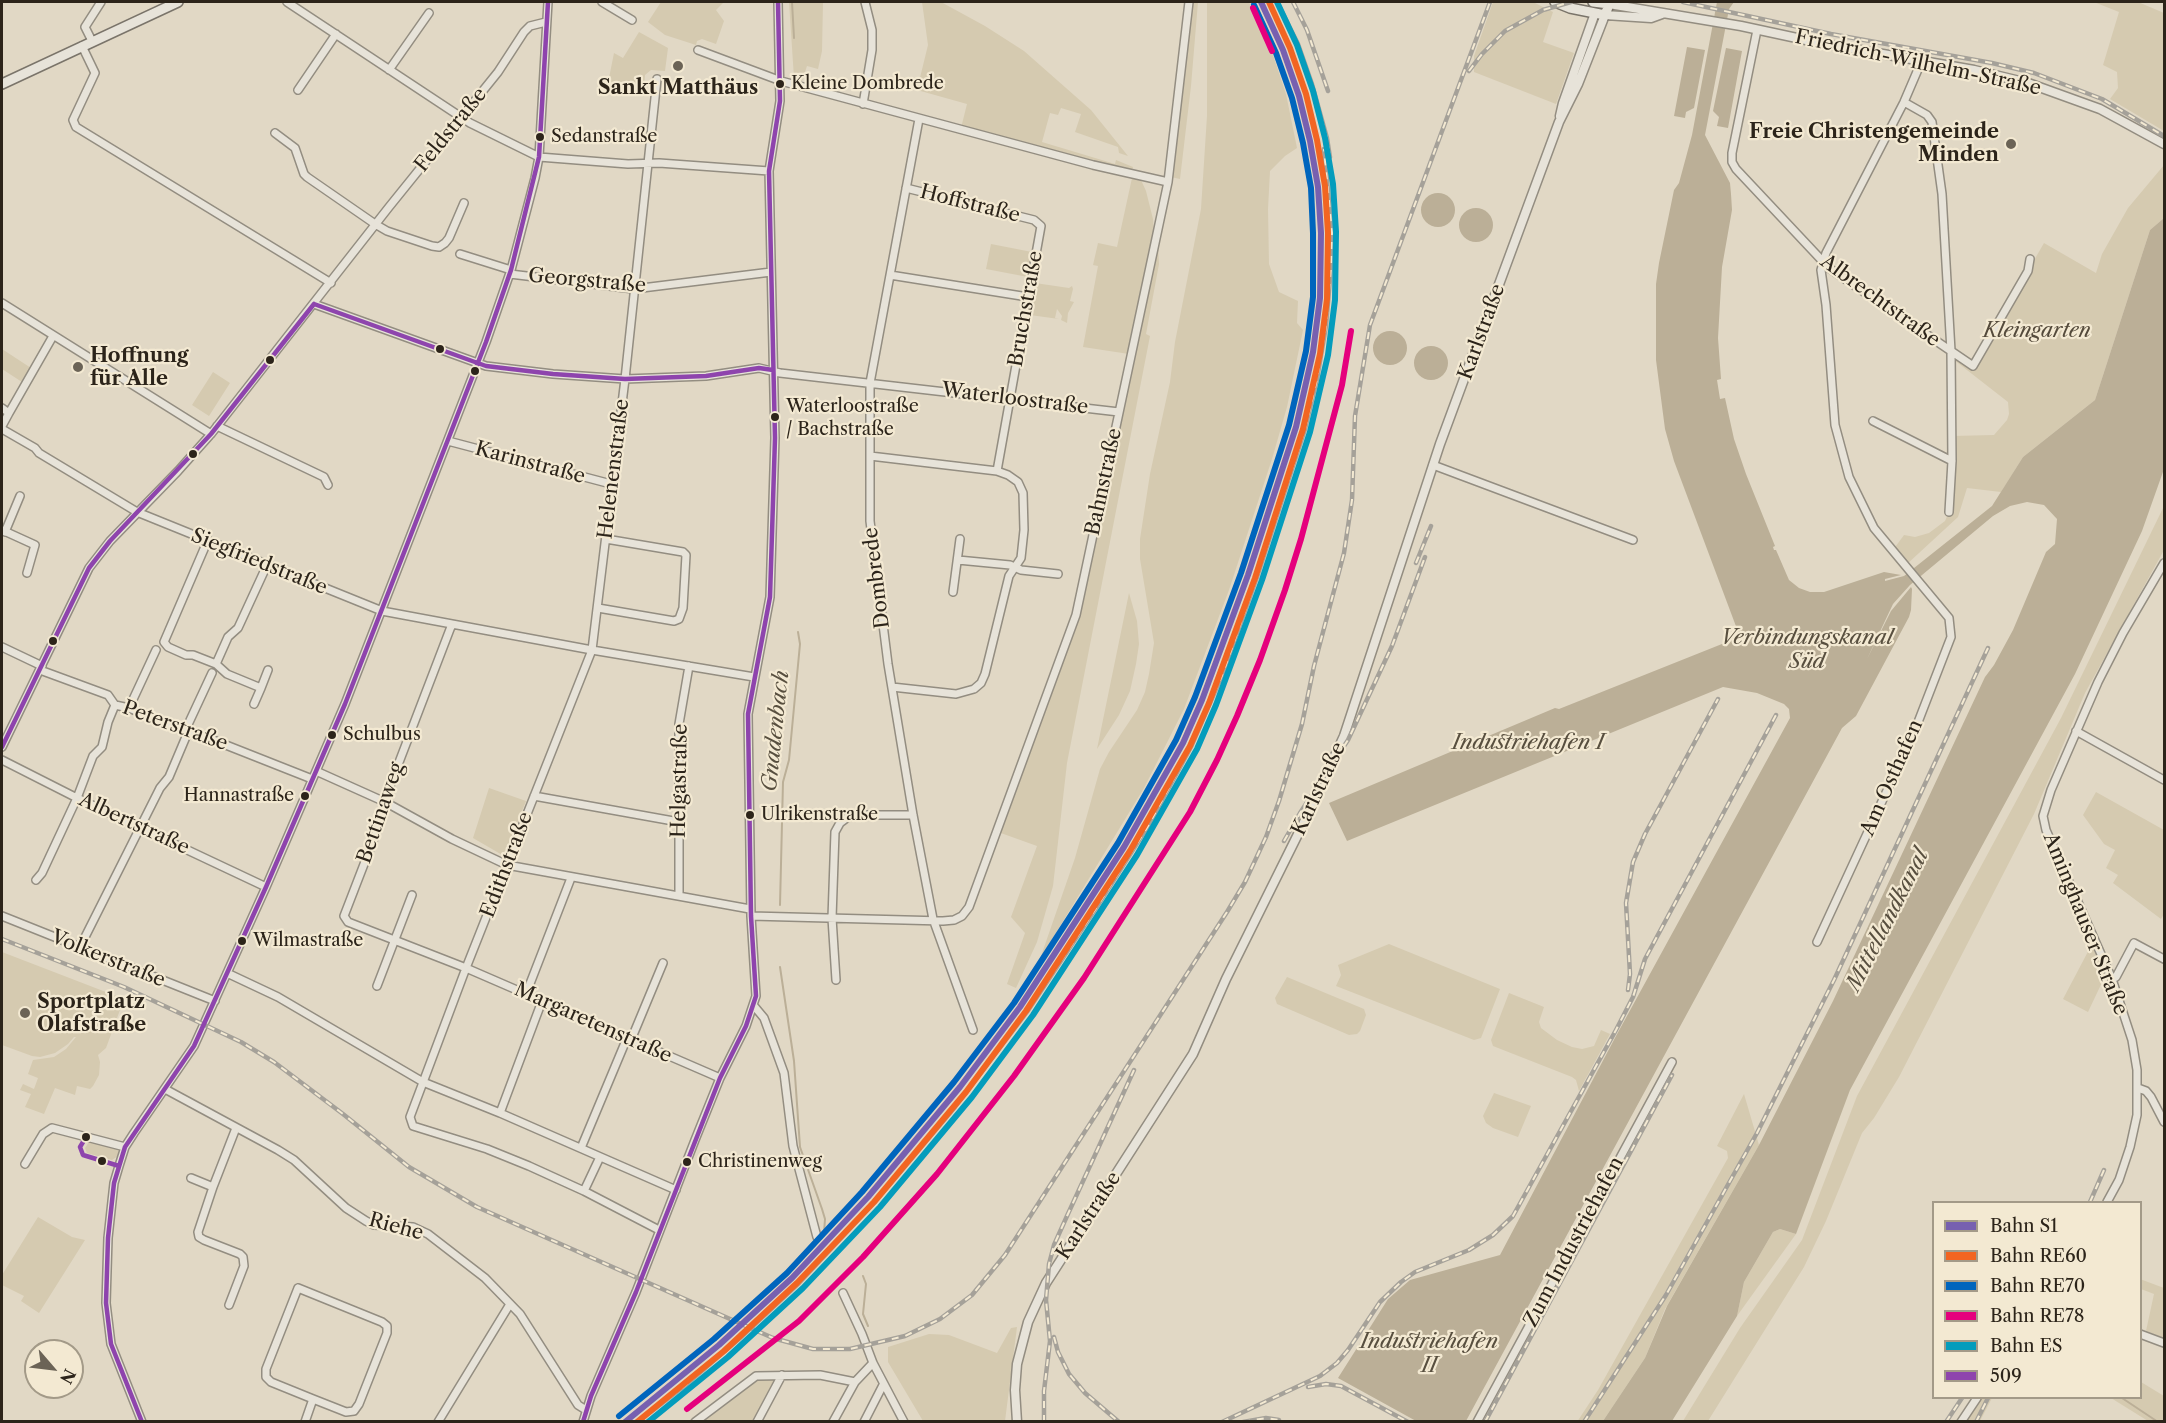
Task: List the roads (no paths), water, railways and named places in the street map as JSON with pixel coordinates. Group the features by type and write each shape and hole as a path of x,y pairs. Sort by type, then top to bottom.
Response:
{"main road":[{"path":"2,84 178,2"},
{"name":"Friedrich-Wilhelm-Straße","path":"1555,2 1570,8 1600,14"},
{"path":"1600,14 1602,2"}],"street":[{"path":"92,41 85,27 101,2"},
{"path":"286,2 461,117 539,157 617,164 648,163 770,171"},
{"path":"142,1422 111,1344 106,1303 109,1227 114,1183 125,1147 194,1046 266,887 382,611 478,364 511,272 530,204 539,157 548,2"},
{"path":"602,2 632,20"},
{"path":"583,1422 720,1078 754,1006 756,984 750,912 748,714 770,597 775,438 770,171 781,81 778,2"},
{"path":"863,104 872,51 872,30 865,2"},
{"name":"Bahnstraße","path":"750,912 832,918 954,920 962,916 969,907 1076,615 1168,182 1189,2"},
{"name":"Friedrich-Wilhelm-Straße","path":"1602,2 1994,74 2046,88 2100,109 2164,144"},
{"path":"389,70 429,13"},
{"name":"Friedrich-Wilhelm-Straße","path":"1600,14 1652,18 1662,14"},
{"name":"Karlstraße","path":"1017,1422 1015,1377 1028,1322 1046,1283 1199,1043 1226,979 1330,770 1356,702 1433,465 1559,122 1578,84 1600,14"},
{"name":"Feldstraße","path":"2,747 89,568 110,541 211,434 375,224 503,66 524,32 530,26 546,22"},
{"name":"Albrechtstraße","path":"1757,30 1732,162 1822,263 1973,366 2028,271 2030,259"},
{"path":"298,90 336,34"},
{"path":"82,46 95,73 73,120 76,127 331,283"},
{"path":"698,50 781,81 1093,165 1168,182"},
{"path":"1822,263 1904,102 1922,60"},
{"name":"Helenenstraße","path":"592,650 625,380 657,79"},
{"path":"1904,102 1927,115 1932,122 1943,202 1951,351 1952,461 1949,512"},
{"name":"Dombrede","path":"919,119 870,383 870,521 892,687 933,919 974,1030"},
{"path":"275,133 295,148 307,177 375,224 432,246 439,247 449,238 464,203"},
{"name":"Hoffstraße","path":"906,188 1034,220"},
{"name":"Bruchstraße","path":"997,471 1041,229 1040,223 1034,220"},
{"name":"Georgstraße","path":"460,254 511,272 634,289 771,272"},
{"name":"Am Osthafen","path":"1817,942 1915,730 1941,666 1952,627 1945,611 1874,528 1841,453 1835,425 1822,263"},
{"path":"890,275 1028,297"},
{"path":"2,303 211,434"},
{"name":"Waterloostraße","path":"314,304 478,364 553,374 625,380 706,376 759,368 780,373 1119,412"},
{"path":"2,428 53,336"},
{"path":"2,408 9,412"},
{"path":"1873,421 1952,461"},
{"path":"217,426 324,477 328,485"},
{"name":"Siegfriedstraße","path":"2,428 137,513 382,611"},
{"name":"Karinstraße","path":"448,441 612,484"},
{"path":"870,456 997,471 1018,482 1023,493 1024,530 1021,558 1008,576 981,683 974,689 956,694 892,687"},
{"path":"1433,465 1633,540"},
{"path":"20,496 3,531 34,545 27,573"},
{"path":"598,608 674,621 679,619 684,608 686,555 683,552 606,538"},
{"path":"953,592 960,539"},
{"path":"207,542 164,642 168,647 216,664 227,674 261,688"},
{"path":"958,560 1010,565 1021,570 1058,574"},
{"name":"Aminghauser Straße","path":"2108,1201 2124,1166 2137,1115 2138,1088 2132,1040 2112,980 2043,820 2046,804 2076,731 2123,633 2164,562"},
{"path":"216,664 228,638 238,628 267,565"},
{"path":"382,611 754,677"},
{"name":"Bettinaweg","path":"452,624 388,790 383,815 344,915 348,922 466,968"},
{"name":"Peterstraße","path":"2,647 41,668 108,696 115,705 129,708 312,779"},
{"path":"129,708 156,650"},
{"name":"Edithstraße","path":"423,1082 592,650"},
{"name":"Helgastraße","path":"679,896 678,724 689,666"},
{"path":"254,704 268,670"},
{"path":"80,947 160,788 169,777 212,673"},
{"path":"36,880 42,873 77,798 93,756 102,747 115,705"},
{"path":"2076,731 2164,780"},
{"name":"Albertstraße","path":"2,760 266,887"},
{"path":"316,771 385,802 452,839 507,865 679,896 750,912"},
{"path":"534,796 679,822"},
{"path":"836,980 832,918 835,832 840,823 848,817 857,815 913,815"},
{"path":"526,994 571,878"},
{"path":"377,986 412,896"},
{"name":"Volkerstraße","path":"2,916 215,1001"},
{"path":"2112,980 2134,943 2164,959"},
{"path":"581,1148 663,963"},
{"name":"Margaretenstraße","path":"466,968 720,1078"},
{"path":"227,974 278,997 423,1082 500,1113 675,1190"},
{"path":"500,1113 542,1001"},
{"path":"754,1006 764,1018 784,1073 793,1146 817,1237"},
{"name":"Zum Industriehafen","path":"1477,1422 1672,1062"},
{"path":"423,1082 410,1117 413,1126 488,1149 584,1191 659,1230"},
{"path":"2138,1088 2151,1097 2164,1122"},
{"name":"Riehe","path":"165,1089 294,1160 346,1208 366,1221 374,1225 413,1227 424,1230 485,1278 520,1314 578,1405 586,1410"},
{"path":"25,1164 43,1134 52,1128 125,1147"},
{"path":"229,1305 244,1261 240,1254 200,1237 198,1232 236,1128"},
{"path":"584,1191 600,1157"},
{"path":"191,1178 213,1186"},
{"path":"298,1288 382,1322 388,1330 357,1408 349,1412 313,1399 272,1382 265,1373 298,1288"},
{"path":"843,1293 883,1385 904,1422"},
{"path":"438,1422 510,1304"},
{"path":"2142,1335 2164,1343"},
{"path":"833,1422 855,1382 873,1363"},
{"path":"756,1422 782,1375"},
{"path":"695,1422 756,1376 820,1375 855,1382"},
{"path":"864,1422 883,1385"},
{"path":"305,1422 313,1399"},
{"path":"1961,1422 1976,1399"}],"water":[{"path":"1717,2 1734,2 1729,9 1705,135 1730,183 1732,210 1722,267 1718,338 1721,379 1717,380 1720,399 1725,398 1734,439 1746,474 1775,546 1774,550 1789,580 1799,588 1810,592 1824,592 1884,572 1901,575 1885,579 1885,581 1904,576 1992,506 2023,457 2095,400 2150,230 2164,218 2164,469 2142,531 2075,674 1850,1090 1796,1234 1780,1229 1773,1232 1744,1282 1737,1316 1672,1421 1603,1421 1645,1358 1667,1306 1759,1145 1833,1001 1985,677 2013,630 2046,552 2055,544 2057,519 2044,505 2027,502 2010,506 1993,516 1910,585 1893,604 1867,659 1891,611 1911,587 1909,617 1856,716 1842,728 1466,1421 1416,1421 1338,1378 1388,1299 1410,1280 1500,1255 1616,1036 1790,718 1789,709 1784,704 1757,693 1723,687 1347,841 1329,803 1555,708 1559,709 1737,638 1737,629 1674,461 1665,429 1656,360 1656,284 1659,263 1674,190 1679,183 1692,135"},
{"path":"1687,47 1705,50 1694,108 1686,112 1685,118 1674,116"},
{"path":"1726,48 1742,51 1728,128 1717,126 1719,117 1713,111"},
{"path":"1438,193 1450,198 1455,210 1450,222 1438,227 1426,222 1421,210 1426,198"},
{"path":"1476,208 1488,213 1493,225 1488,237 1476,242 1464,237 1459,225 1464,213"},
{"path":"1390,331 1402,336 1407,348 1402,360 1390,365 1378,360 1373,348 1378,336"},
{"path":"1431,346 1443,351 1448,363 1443,375 1431,380 1419,375 1414,363 1419,351"}],"waterway":[{"name":"Gnadenbach","path":"792,2 794,38"},
{"name":"Gnadenbach","path":"780,905 783,782 789,760 800,644 798,632"},
{"name":"Gnadenbach","path":"780,967 794,1061 800,1147 825,1219 824,1233"},
{"name":"Gnadenbach","path":"863,1276 866,1284 863,1314 868,1326"},
{"path":"2124,1399 2158,1422"}],"railway":[{"path":"1277,2 1298,44 1312,84 1330,157"},
{"path":"1293,2 1307,30 1328,91"},
{"path":"2,939 124,987 241,1042 274,1062 409,1167 477,1207 773,1338 813,1349 850,1349 905,1336 940,1319 972,1295 1005,1255 1227,912 1245,882 1266,837 1302,724 1314,666 1344,553 1352,500 1355,416 1370,325 1490,2"},
{"path":"1469,71 1505,31 1543,10 1571,2"},
{"path":"1683,2 1831,34 1992,63 2034,73 2102,99 2164,136"},
{"path":"682,1388 799,1283 874,1203 955,1107 1027,1012 1098,905 1148,826 1191,747 1223,673 1257,577 1305,429 1317,379 1326,326 1331,267 1332,233 1324,149"},
{"path":"1416,563 1431,526"},
{"path":"1284,841 1348,740 1392,646 1425,557"},
{"path":"1584,1422 1666,1295 1757,1133 1834,980 1988,648"},
{"path":"1628,990 1630,974 1626,903 1633,862 1645,834 1718,699"},
{"path":"1222,1422 1320,1376 1337,1363 1380,1302 1401,1282 1415,1272 1469,1250 1493,1235 1513,1216 1616,1030 1633,997 1645,959 1776,715"},
{"path":"1044,1422 1044,1391 1050,1341 1046,1300 1049,1264 1054,1245 1134,1070"},
{"path":"1485,1422 1672,1075"},
{"path":"2090,1201 2104,1170"},
{"path":"1054,1337 1058,1352 1069,1374 1085,1393 1119,1422"},
{"path":"638,1422 688,1383"},
{"path":"1308,1387 1326,1384 1341,1386 1408,1422"},
{"path":"1946,1422 1961,1399"},
{"path":"1976,1422 1988,1399"},
{"path":"1243,1422 1266,1418 1279,1420"}],"rail line":[{"name":"S1","path":"625,1422 719,1345 792,1278 868,1197 960,1087 1020,1007 1124,847 1183,743 1202,700 1248,575 1296,427 1313,352 1320,298 1321,233 1318,187 1310,141 1299,96 1283,50 1261,2"},
{"name":"RE60","path":"637,1422 724,1351 797,1283 874,1202 966,1092 1026,1011 1130,851 1190,746 1209,703 1255,578 1303,429 1320,354 1327,299 1328,233 1325,186 1317,140 1306,94 1290,48 1269,2"},
{"name":"ES","path":"648,1422 728,1357 803,1288 880,1207 972,1097 1033,1015 1137,855 1197,749 1216,705 1262,580 1310,432 1328,355 1335,300 1336,232 1333,184 1325,138 1313,91 1297,45 1277,2"},
{"name":"RE70","path":"619,1416 714,1339 787,1273 862,1192 954,1082 1014,1003 1118,843 1176,740 1195,697 1241,573 1289,425 1306,351 1313,297 1311,188 1303,143 1292,98 1276,53 1254,5"},
{"name":"RE78","path":"1253,8 1272,51"},
{"name":"RE78","path":"687,1409 799,1321 863,1257 937,1174 1014,1076 1084,978 1190,812 1237,716 1285,590 1342,385 1351,331"}],"place":[{"name":"Sankt Matthäus","path":"678,66"},
{"name":"Kleine Dombrede","path":"780,84"},
{"name":"Sedanstraße","path":"540,137"},
{"name":"Freie Christengemeinde Minden","path":"2011,144"},
{"name":"Hoffnung für Alle","path":"78,367"},
{"name":"Waterloostraße / Bachstraße","path":"775,417"},
{"name":"Schulbus","path":"332,735"},
{"name":"Hannastraße","path":"305,796"},
{"name":"Ulrikenstraße","path":"750,815"},
{"name":"Wilmastraße","path":"242,941"},
{"name":"Sportplatz Olafstraße","path":"25,1013"},
{"name":"Christinenweg","path":"687,1162"}],"park label":[{"name":"Kleingarten","path":"2037,331"}],"water label":[{"name":"Verbindungskanal Süd","path":"1807,650"},
{"name":"Industriehafen I","path":"1528,743"},
{"name":"Mittellandkanal","path":"1888,920"},
{"name":"Industriehafen II","path":"1429,1354"}]}
